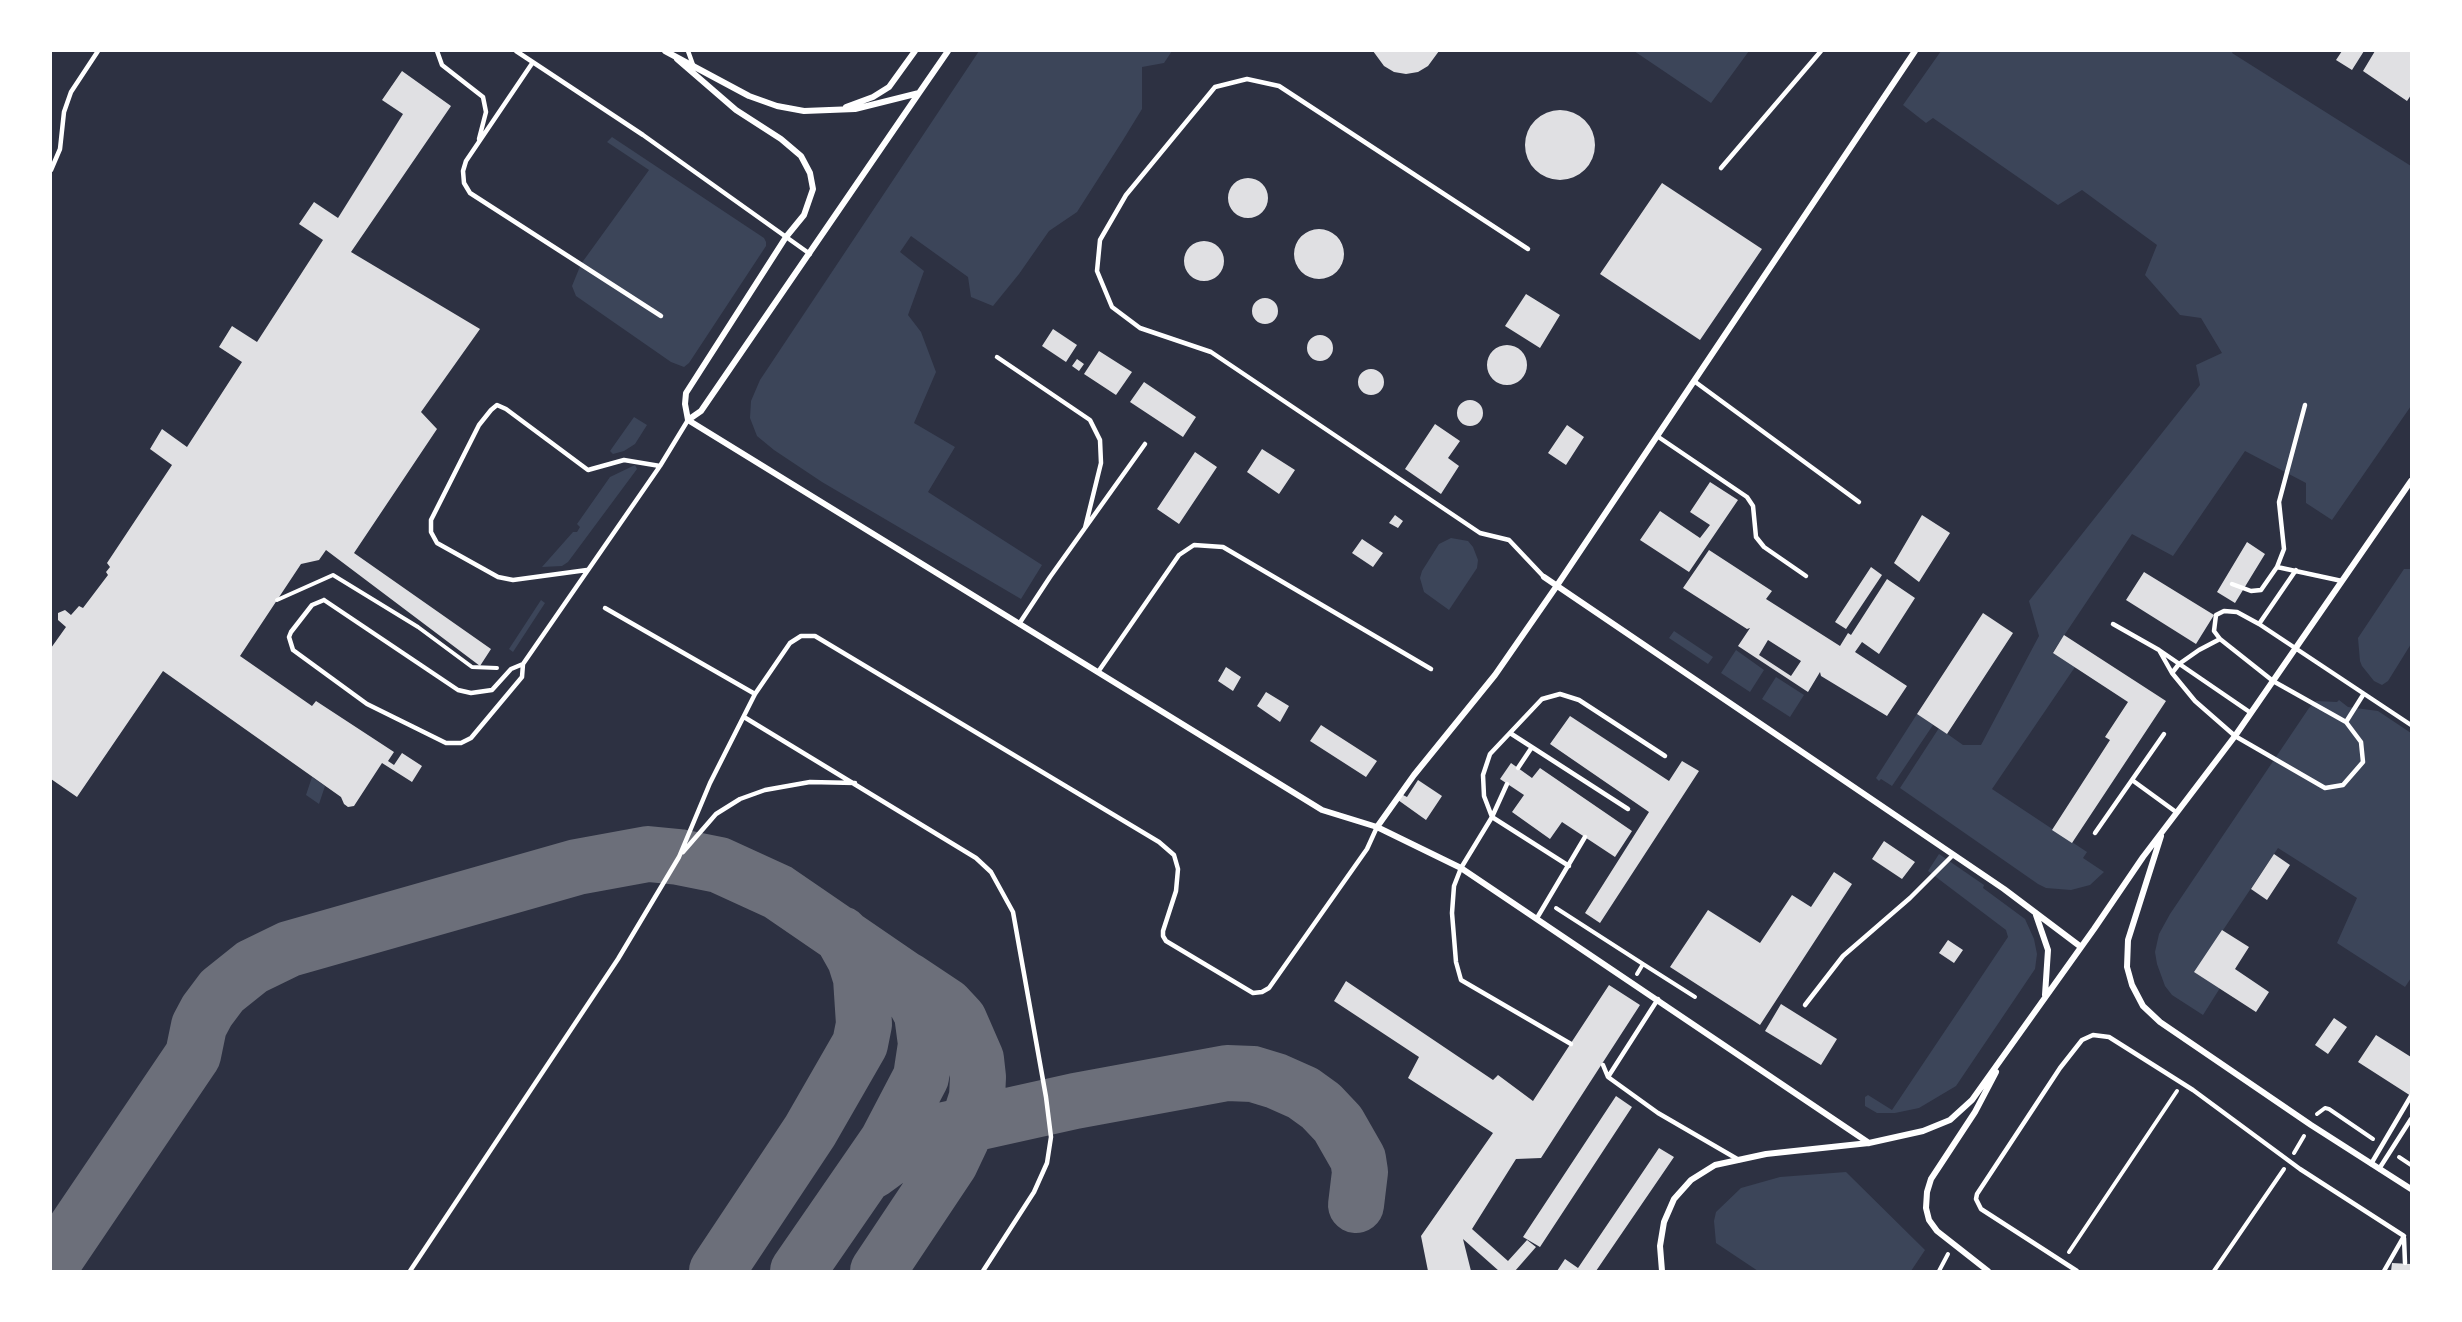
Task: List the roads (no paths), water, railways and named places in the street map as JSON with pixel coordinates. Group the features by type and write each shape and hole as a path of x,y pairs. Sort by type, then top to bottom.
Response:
{"street":[{"path":"665,51 749,96 777,106 804,111 837,111 870,106 919,93"},
{"path":"837,111 873,98 889,87 915,51"},
{"path":"688,420 701,411 811,254 948,51"},
{"path":"1377,827 1414,775 1495,675 1915,51"},
{"path":"677,59 736,110 781,139 801,156 810,173 813,189 804,215 786,237 686,393 685,404 688,420 1322,810 1377,827 1461,868 1869,1143"},
{"path":"1662,1271 1659,1246 1664,1222 1674,1199 1691,1180 1715,1165 1766,1154 1869,1143 1923,1131 1950,1120 1972,1100 2176,812 2235,736 2411,481"},
{"path":"1544,577 2004,889 2081,947"},
{"path":"2163,830 2128,940 2127,967 2132,985 2144,1006 2160,1022 2311,1125 2411,1189"},
{"path":"2036,914 2048,950 2045,996"},
{"path":"1988,1271 1953,1246 1937,1231 1929,1220 1926,1208 1927,1192 1931,1179 1975,1112 2006,1053"}],"lane":[{"path":"51,170 60,149 64,112 71,92 98,51"},
{"path":"436,51 442,65 483,97 486,112 479,142"},
{"path":"516,51 643,135 811,254"},
{"path":"674,51 677,59"},
{"path":"688,51 694,68"},
{"path":"1721,168 1821,51"},
{"path":"533,62 466,161 463,171 464,183 470,193 661,316"},
{"path":"1528,249 1279,86 1247,79 1215,87 1125,195 1100,240 1097,271 1112,308 1140,328 1211,352 1480,533 1509,540 1544,577"},
{"path":"997,357 1090,420 1100,440 1101,464 1084,528"},
{"path":"1694,381 1859,502"},
{"path":"587,570 513,580 498,577 437,543 431,532 431,520 479,425 497,405 506,408 588,470 624,460 660,466"},
{"path":"2232,584 2251,591 2261,590 2277,567 2284,549 2279,502 2305,405"},
{"path":"523,664 511,669 492,690 471,693 458,690 324,600 312,605 290,637 293,650 367,704 446,743 461,743 471,738 522,677 523,664 660,466 688,420"},
{"path":"1657,436 1747,497 1753,506 1753,526 1760,542 1806,576"},
{"path":"1019,624 1144,444"},
{"path":"1098,672 1179,555 1194,545 1223,547 1431,669"},
{"path":"2277,567 2342,581"},
{"path":"2259,624 2296,570"},
{"path":"605,608 755,694"},
{"path":"2159,650 2172,673 2195,701 2235,736 2325,788 2343,785 2363,762 2361,742 2346,722 2272,681 2220,639 2214,631 2216,615 2224,611 2237,612 2259,624 2411,725"},
{"path":"2113,624 2159,650 2251,713"},
{"path":"410,1271 618,959 679,857 710,783 755,694 790,643 801,636 815,636 1149,836 1174,855 1178,869 1176,891 1163,931 1166,941 1253,993 1269,988 1366,849 1377,827"},
{"path":"2172,673 2179,664 2220,639"},
{"path":"1569,866 1492,817 1484,795 1483,775 1490,754 1542,699 1560,694 1579,700 1665,756"},
{"path":"2346,722 2363,695"},
{"path":"744,717 976,858 991,872 1013,912 1051,1137 1047,1163 1034,1192 984,1271"},
{"path":"1510,733 1628,809"},
{"path":"2095,833 2164,734"},
{"path":"1518,768 1532,747"},
{"path":"2132,780 2176,812"},
{"path":"679,857 716,814 740,799 765,790 810,782 856,783"},
{"path":"1507,784 1492,817 1461,868 1454,886 1452,913 1456,962 1461,980 1571,1044"},
{"path":"1537,918 1585,837"},
{"path":"1805,1005 1843,956 1910,898 1953,855"},
{"path":"1608,1077 1658,999"},
{"path":"2077,1271 1981,1209 1976,1199 1977,1194 2060,1068 2082,1040 2094,1035 2109,1037 2182,1083 2290,1161 2404,1236"},
{"path":"1603,1065 1608,1077 1658,1113 1739,1160"},
{"path":"2371,1164 2411,1096"},
{"path":"2379,1169 2411,1119"},
{"path":"2404,1236 2405,1263"},
{"path":"2384,1271 2404,1236"}]}
